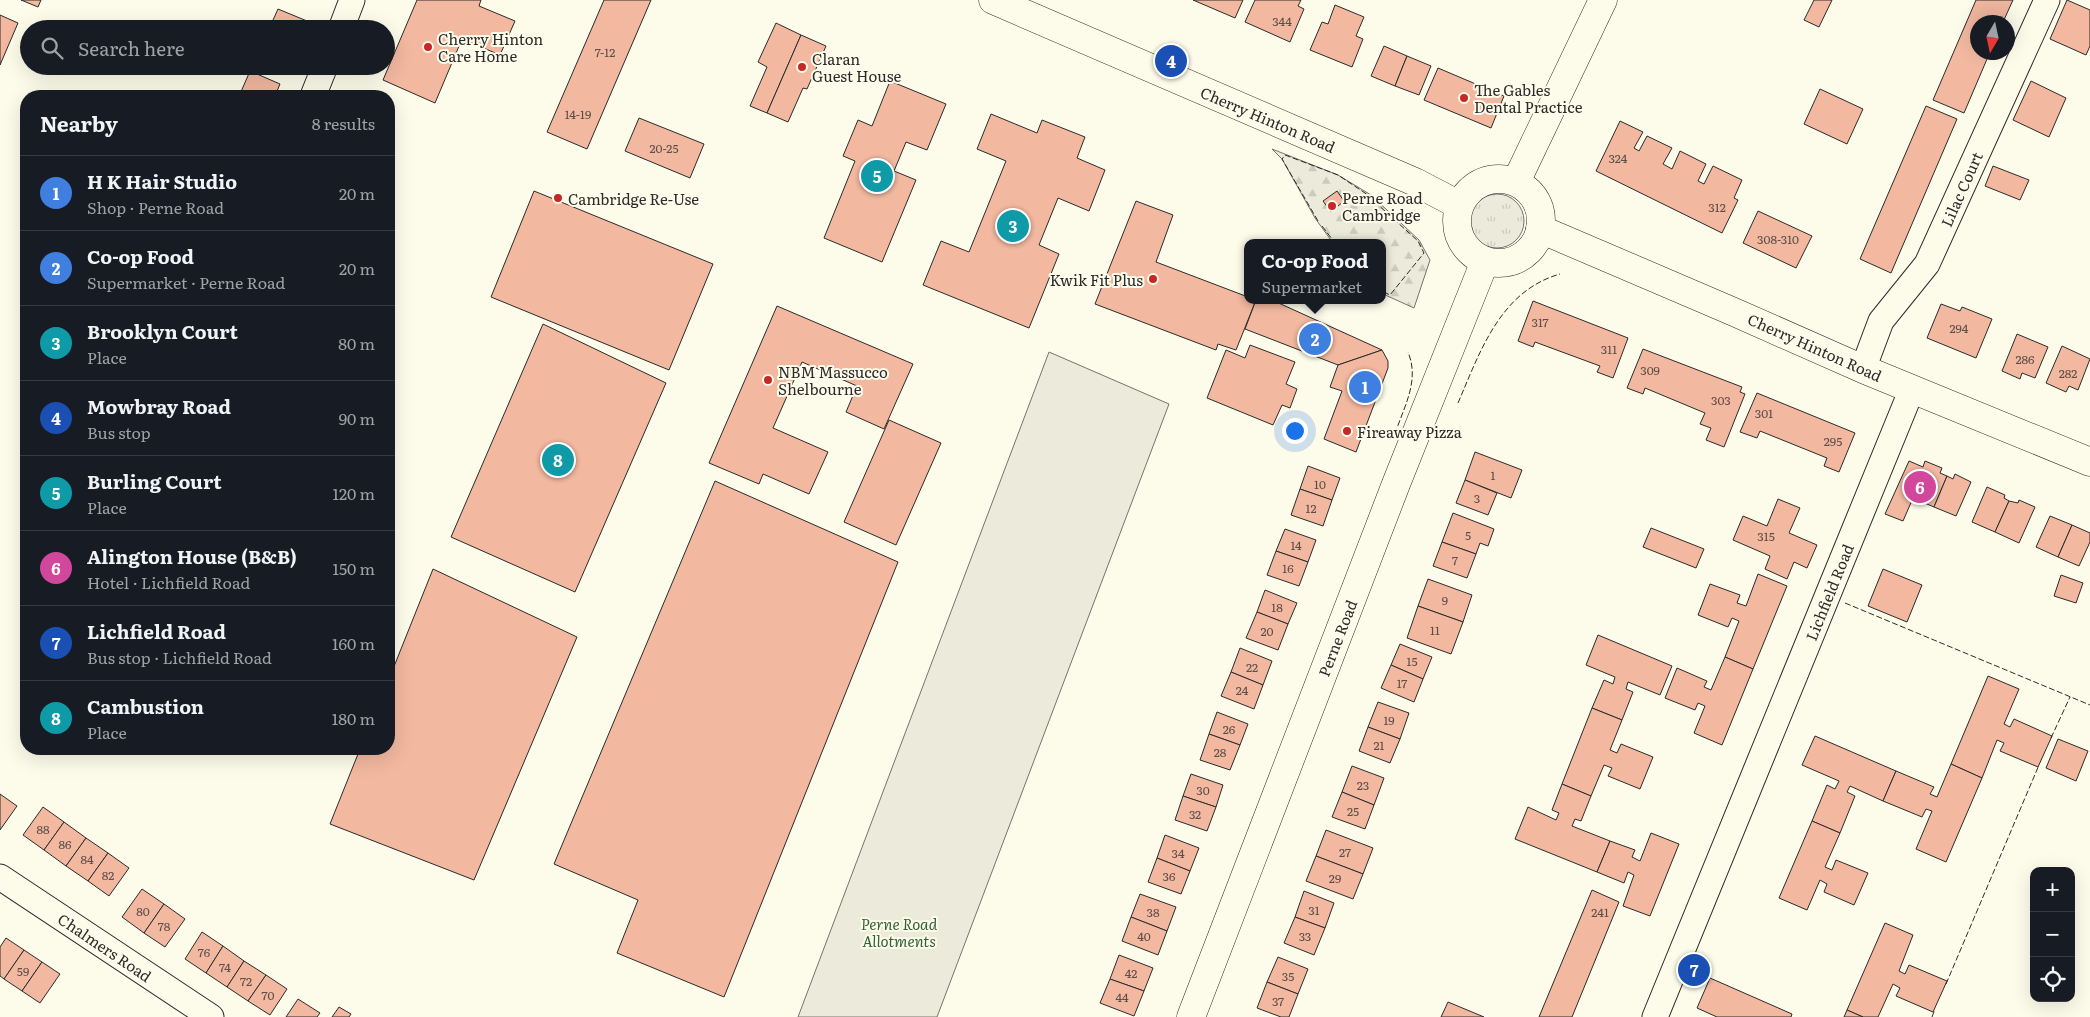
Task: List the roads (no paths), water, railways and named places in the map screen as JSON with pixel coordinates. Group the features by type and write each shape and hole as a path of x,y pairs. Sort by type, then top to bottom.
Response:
{"main road":[{"name":"Cherry Hinton Road","path":"994,0 1406,178 1459,205"},
{"path":"1516,182 1604,0"},
{"path":"1503,178 1516,182 1528,190 1536,201 1541,215 1540,230 1535,243 1525,254 1512,261 1497,264 1486,261 1471,253 1462,244 1457,231 1456,218 1459,205 1476,184 1503,178"},
{"name":"Cherry Hinton Road","path":"1540,230 1863,369 2090,462"},
{"name":"Perne Road","path":"1191,1017 1396,484 1486,261"}],"street":[{"path":"344,20 352,0"},
{"name":"Lilac Court","path":"1863,369 1881,320 1927,264 2047,0"},
{"path":"315,90 321,75"},
{"name":"Lichfield Road","path":"1655,1017 1912,389"},
{"name":"Chalmers Road","path":"0,877 197,1013"}],"place":[{"name":"Cherry Hinton Care Home","path":"428,47"},
{"name":"Mowbray Road","path":"1171,61"},
{"name":"Claran Guest House","path":"802,67"},
{"name":"The Gables Dental Practice","path":"1464,98"},
{"name":"Burling Court","path":"877,176"},
{"name":"Cambridge Re-Use","path":"558,198"},
{"name":"Perne Road Cambridge","path":"1332,206"},
{"name":"Brooklyn Court","path":"1013,226"},
{"name":"Kwik Fit Plus","path":"1153,279"},
{"name":"Co-op Food","path":"1315,339"},
{"name":"NBM Massucco Shelbourne","path":"768,380"},
{"name":"H K Hair Studio","path":"1365,387"},
{"name":"Fireaway Pizza","path":"1347,431"},
{"name":"Cambustion","path":"558,460"},
{"name":"Alington House (B&B)","path":"1920,487"},
{"name":"Lichfield Road","path":"1694,970"}],"park label":[{"name":"Perne Road Allotments","path":"899,932"}]}
